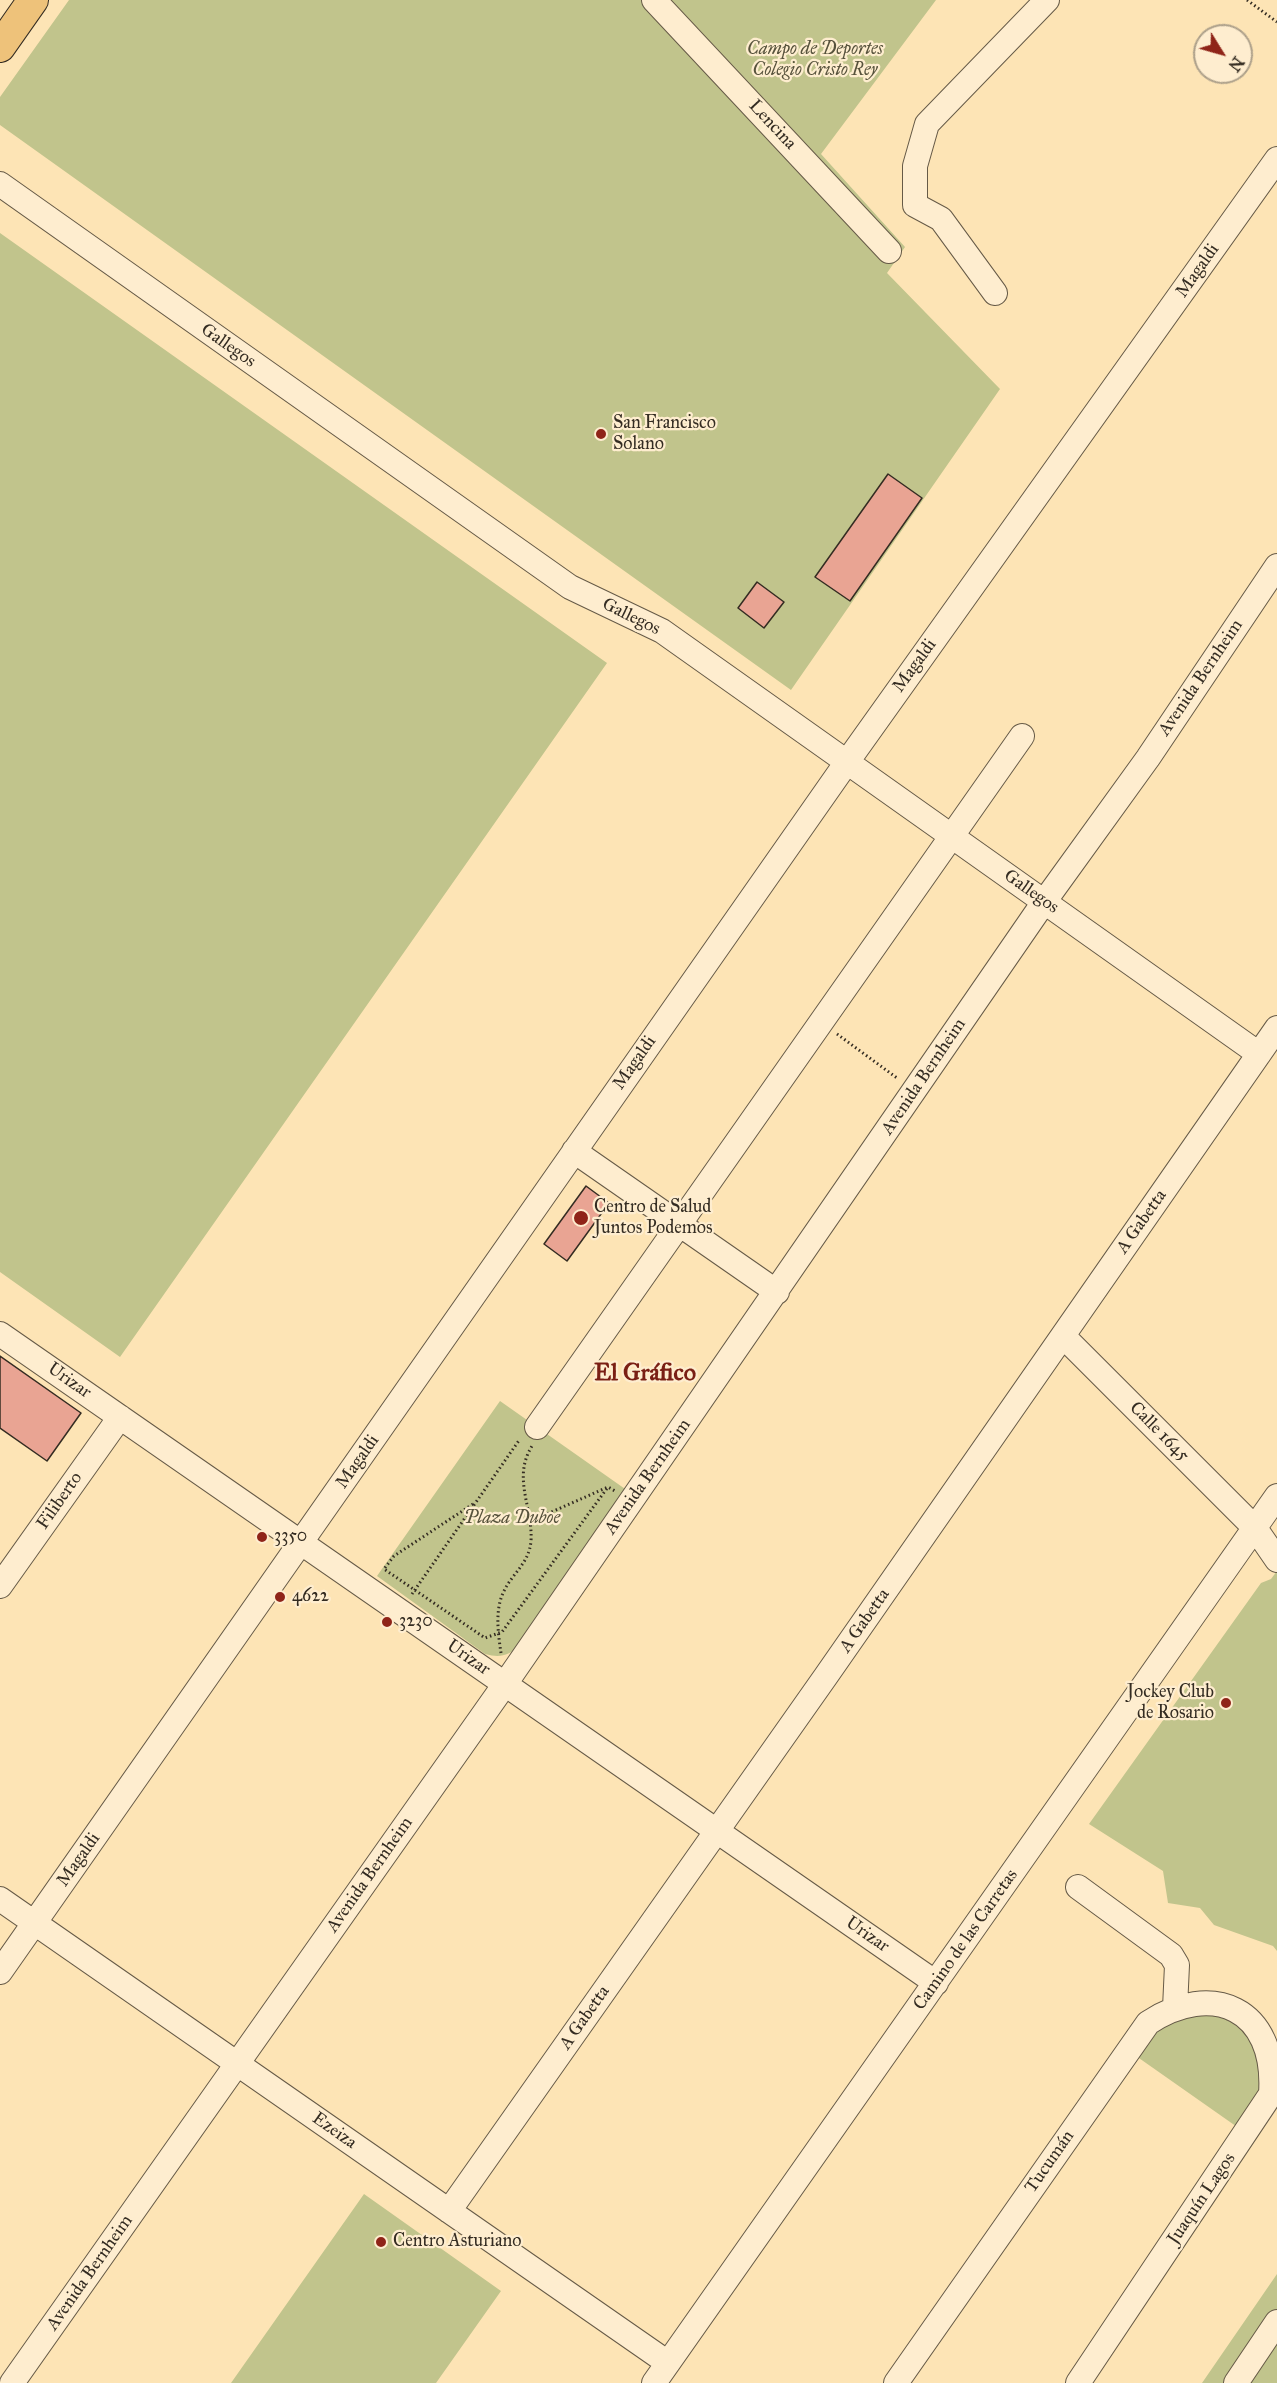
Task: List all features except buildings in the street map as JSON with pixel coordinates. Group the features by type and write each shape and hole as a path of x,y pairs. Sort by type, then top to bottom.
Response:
{"main road":[{"path":"0,47 33,0"}],"street":[{"name":"Lencina","path":"654,0 889,251"},
{"path":"995,293 974,261 941,219 915,205 915,166 927,124 1047,0"},
{"name":"Magaldi","path":"0,1972 847,762 1277,159"},
{"name":"Gallegos","path":"0,184 570,587 662,631 1259,1054"},
{"name":"Avenida Bernheim","path":"12,2383 505,1684 1044,902 1148,758 1277,566"},
{"path":"537,1427 1022,736"},
{"name":"A Gabetta","path":"449,2211 1277,1028"},
{"path":"574,1151 777,1292"},
{"name":"Urizar","path":"0,1334 936,1983"},
{"name":"Calle 1645","path":"1063,1336 1266,1532 1277,1560"},
{"name":"Filiberto","path":"0,1586 120,1417"},
{"name":"Camino de las Carretas","path":"654,2383 936,1983 1266,1532 1277,1496"},
{"path":"1078,1887 1171,1955 1177,1965 1175,2008"},
{"name":"Ezeiza","path":"0,1899 668,2363"},
{"name":"Tucumán","path":"896,2383 1148,2024 1175,2008 1205,2002 1241,2009"},
{"name":"Juaquín Lagos","path":"1078,2383 1270,2094 1275,2068 1269,2042 1255,2020 1241,2009"},
{"path":"1236,2383 1277,2322"}],"path":[{"path":"1247,0 1277,22"},
{"path":"821,1023 915,1091"},
{"path":"400,1612 526,1430 537,1427 536,1440 527,1454 521,1479 531,1521 531,1542 526,1561 503,1593 498,1633 505,1684"},
{"path":"476,1502 394,1556 384,1569 484,1638 502,1632 608,1487 531,1521"}],"green space":[{"name":"San Francisco Solano","path":"69,0 936,0 821,154 905,247 887,273 1000,389 791,690 0,125 0,97"},
{"path":"0,233 607,663 120,1357 0,1272"},
{"name":"Plaza Duboe","path":"500,1401 628,1491 519,1646 507,1654 495,1656 485,1654 377,1576"},
{"name":"Jockey Club de Rosario","path":"1277,1571 1277,1951 1273,1946 1214,1925 1200,1908 1168,1903 1163,1871 1089,1824 1261,1583 1271,1579"},
{"path":"1214,2014 1239,2027 1246,2034 1258,2060 1263,2087 1240,2129 1136,2056 1160,2026 1176,2019"},
{"name":"Centro Asturiano","path":"364,2194 501,2291 436,2383 231,2383"},
{"path":"1277,2274 1277,2383 1202,2383"}],"place":[{"name":"San Francisco Solano","path":"601,434"},
{"name":"Centro de Salud Juntos Podemos","path":"581,1218"},
{"name":"3350","path":"262,1537"},
{"name":"4622","path":"280,1597"},
{"name":"3230","path":"387,1622"},
{"name":"Jockey Club de Rosario","path":"1226,1703"},
{"name":"Centro Asturiano","path":"381,2242"}],"district":[{"name":"El Gráfico","path":"645,1374"}],"park label":[{"name":"Campo de Deportes Colegio Cristo Rey","path":"815,60"}]}
